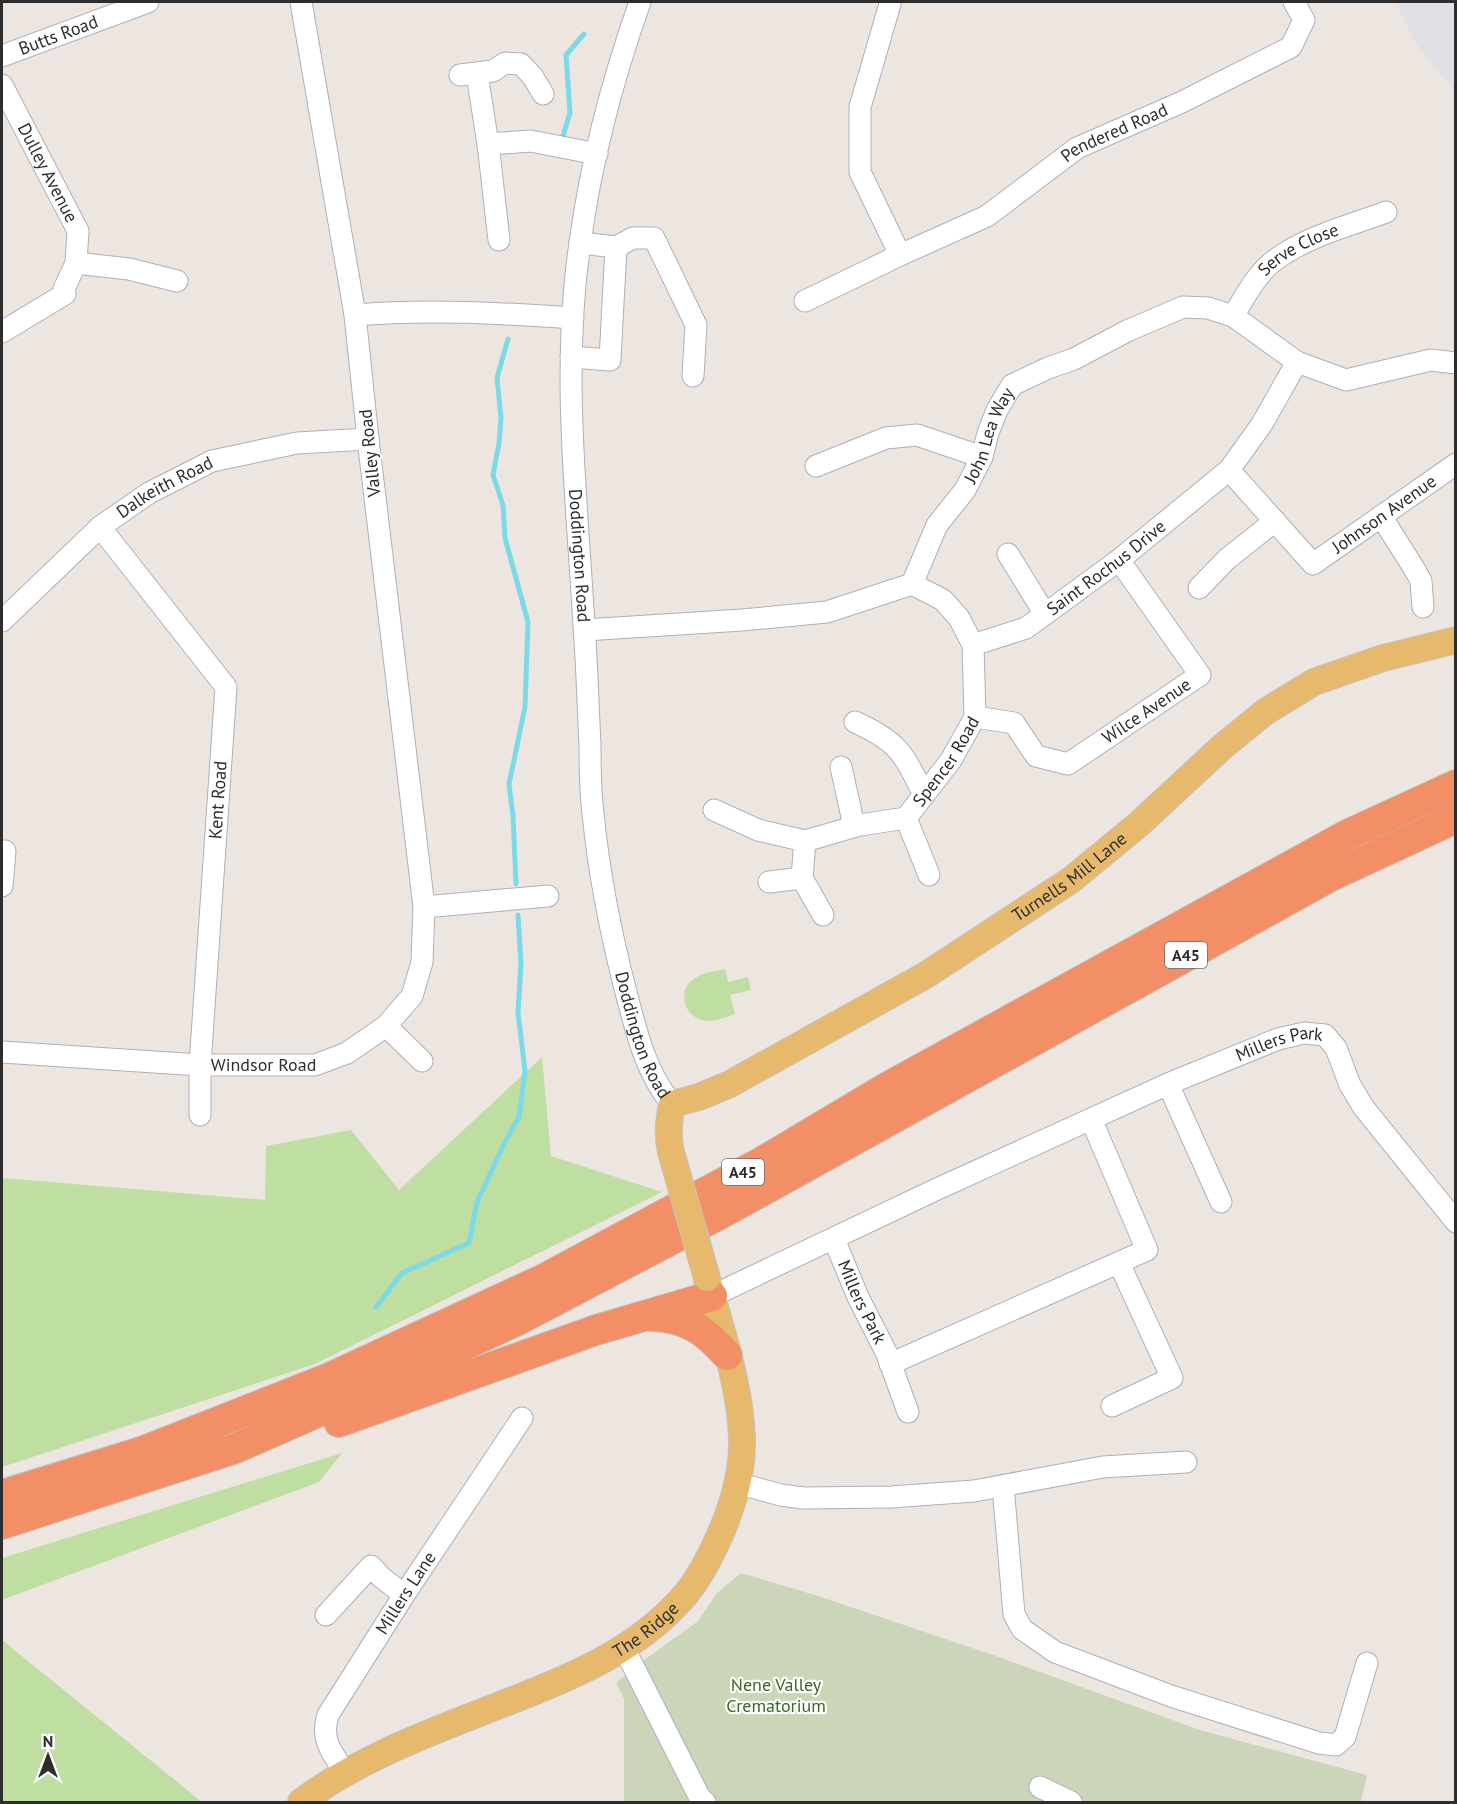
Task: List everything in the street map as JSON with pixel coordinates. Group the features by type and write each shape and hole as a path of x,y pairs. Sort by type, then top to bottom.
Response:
{"highway":[{"name":"A45","path":"2,1495 144,1451 327,1378 544,1279 762,1162 888,1087 1347,835 1455,785"},
{"name":"A45","path":"2,1524 236,1448 516,1321 722,1213 1331,876 1455,818"},
{"path":"236,1448 348,1420 596,1330 646,1316 709,1287"},
{"path":"646,1316 675,1318 697,1327 713,1339 727,1355"}],"main road":[{"name":"Turnells Mill Lane","path":"672,1104 699,1097 730,1084 926,975 1071,880 1139,824 1221,748 1265,712 1314,682 1383,658 1455,640"},
{"name":"The Ridge","path":"301,1803 345,1773 387,1751 559,1682 591,1667 624,1647 674,1607 693,1585 717,1543 730,1511 737,1483 742,1454 741,1420 727,1355 668,1139 672,1104"}],"street":[{"name":"Butts Road","path":"2,56 148,2"},
{"name":"Valley Road","path":"301,2 355,315 424,907"},
{"name":"Doddington Road","path":"640,2 618,71 597,154 580,243 571,357 572,443 585,630 592,810 601,883 607,917 639,1040 652,1074 672,1104"},
{"path":"891,2 860,107 860,172 900,255"},
{"name":"Pendered Road","path":"805,301 987,216 1077,148 1182,102 1291,47 1304,20 1294,2"},
{"path":"499,240 488,144 468,75 494,71 505,63 521,64 533,77 543,94"},
{"name":"Dulley Avenue","path":"2,85 78,231 76,263 64,289 66,294 2,332"},
{"path":"488,144 531,141 597,154"},
{"name":"Serve Close","path":"1233,316 1255,281 1274,261 1312,239 1386,212"},
{"path":"580,243 616,247 633,238 654,238 696,325 693,376"},
{"path":"571,357 610,360 616,247"},
{"path":"76,263 129,269 177,281"},
{"name":"John Lea Way","path":"912,584 937,525 965,490 982,457 997,410 1012,386 1183,307 1208,308 1233,316 1297,362 1346,380 1431,360 1455,363"},
{"path":"355,315 489,312 573,318"},
{"name":"Saint Rochus Drive","path":"973,645 1026,628 1119,560 1229,470 1262,424 1297,362"},
{"path":"816,466 886,438 917,435 982,457"},
{"name":"Dalkeith Road","path":"2,621 100,527 149,493 212,461 297,443 368,439"},
{"name":"Johnson Avenue","path":"1275,521 1313,564 1455,464"},
{"path":"1199,588 1227,560 1275,521 1229,470"},
{"path":"1381,516 1418,575 1423,607"},
{"name":"Kent Road","path":"100,527 226,687 200,1065 200,1115"},
{"path":"1008,554 1045,614"},
{"name":"Wilce Avenue","path":"975,717 1014,723 1036,756 1068,764 1200,675 1119,560"},
{"path":"585,630 827,612 912,584"},
{"name":"Spencer Road","path":"805,841 854,826 906,818 951,760 975,717 973,645 959,618 943,600 912,584"},
{"path":"855,722 879,733 895,745 909,764 924,795"},
{"path":"841,767 854,826"},
{"path":"714,810 758,830 805,841 802,878 823,915"},
{"name":"Spencer Road","path":"906,818 929,875"},
{"path":"2,886 5,851"},
{"path":"769,882 802,878"},
{"path":"424,907 548,896"},
{"name":"Windsor Road","path":"2,1052 200,1065 315,1065 347,1053 386,1026 412,996 422,962 424,907"},
{"path":"386,1026 422,1061"},
{"name":"Millers Park","path":"709,1287 834,1239 935,1190 1168,1084 1278,1039 1304,1033 1325,1035 1336,1048 1350,1085 1364,1108 1455,1222"},
{"path":"1168,1084 1221,1202"},
{"name":"Millers Park","path":"890,1364 1147,1250 1091,1119"},
{"name":"Millers Park","path":"834,1239 858,1297 890,1364 908,1412"},
{"path":"1112,1406 1173,1378 1119,1263"},
{"name":"Millers Lane","path":"345,1773 325,1738 324,1727 328,1714 522,1418"},
{"path":"737,1483 781,1495 824,1499 974,1491 1103,1467 1186,1462"},
{"path":"1003,1486 1014,1614 1022,1629 1054,1652 1171,1696 1319,1743 1336,1745 1345,1737 1367,1663"},
{"path":"326,1615 371,1566 404,1595"},
{"path":"624,1647 701,1800 705,1803"},
{"path":"1040,1787 1071,1803"}],"shaded area":[{"path":"1396,2 1455,2 1455,92 1413,40"}],"green space":[{"path":"725,969 728,982 748,977 751,990 730,995 735,1014 710,1021 692,1015 687,1009 684,995 690,982 700,975"},
{"path":"542,1057 551,1156 662,1192 315,1364 2,1467 2,1178 265,1200 266,1146 351,1130 399,1190"},
{"path":"342,1453 319,1482 2,1600 2,1558"},
{"name":"Nene Valley Crematorium","path":"741,1573 818,1596 999,1657 1200,1730 1367,1775 1361,1802 624,1802 624,1699 616,1683 698,1621 717,1593"},
{"path":"2,1640 202,1802 2,1802"}],"waterway":[{"path":"562,139 570,113 566,55 584,34"},
{"path":"508,339 497,378 501,418 493,475 503,505 505,538 528,622 525,707 509,784 516,884"},
{"path":"376,1307 402,1273 469,1243 477,1202 519,1117 525,1071 518,1012 521,964 518,915"}]}
